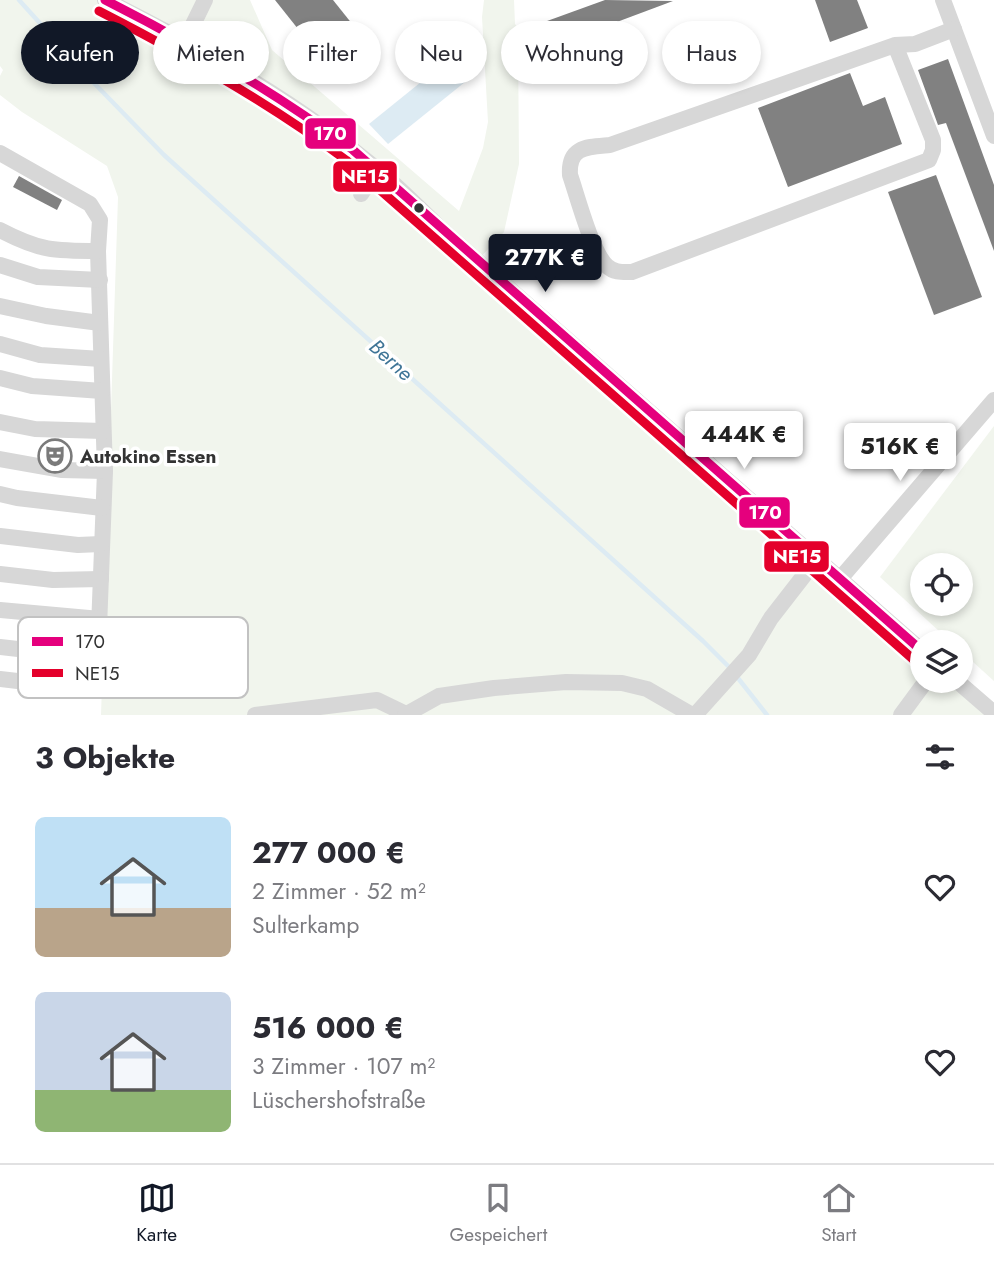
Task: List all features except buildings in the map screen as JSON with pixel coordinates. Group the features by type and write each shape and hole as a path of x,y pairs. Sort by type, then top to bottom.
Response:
{"street":[{"path":"105,0 153,24"},
{"path":"195,21 205,0"},
{"path":"943,0 994,136"},
{"path":"895,45 933,140 929,160 632,272 618,272 607,266 598,254 570,175 569,165 573,156 581,149 610,145 895,45 915,44 954,29"},
{"path":"254,84 318,124 377,170 552,334 910,641"},
{"path":"0,153 90,204 100,219 98,251 104,471 100,617"},
{"path":"361,194 377,170"},
{"path":"0,230 25,243 52,251 98,251"},
{"path":"0,265 38,277 100,280"},
{"path":"0,306 46,316 100,323"},
{"path":"0,344 40,355 101,359"},
{"path":"0,378 32,386 102,391"},
{"path":"839,580 994,400"},
{"path":"0,422 35,429 103,431"},
{"path":"0,459 61,470 104,471"},
{"path":"0,494 102,508"},
{"path":"0,536 78,545 102,544"},
{"path":"255,715 298,713 377,700 406,715 439,696 566,682 622,683 647,689 694,715 749,655 771,618 816,560"},
{"path":"0,574 53,580 101,579"},
{"path":"0,610 78,617"},
{"path":"0,647 18,649"},
{"path":"0,679 18,681"},
{"path":"901,715 917,693"},
{"path":"971,693 994,713"}],"shaded area":[{"path":"0,0 101,0 137,21 21,21 21,84 139,84 139,22 153,30 153,84 246,84 317,125 910,643 910,693 968,693 993,715 101,715 102,698 248,698 248,617 104,617 118,197 107,166 0,95 0,76 3,70 0,66"},
{"path":"113,0 201,0 191,21 153,21"},
{"path":"208,0 250,0 259,21 198,21"},
{"path":"484,0 514,0 515,21 501,21 501,84 518,84 519,164 504,232 478,260 389,177 253,84 269,84 269,43 272,50 283,59 283,84 311,84 459,211 483,148 488,122 487,21 482,21 482,17"},
{"path":"419,84 463,84 388,144 369,124"},
{"path":"994,426 994,681 973,662 973,630 938,630 923,616 973,616 973,553 910,553 910,604 880,577"}],"waterway":[{"name":"Berne","path":"19,0 164,155 703,641 730,668 767,715"}],"transit line":[{"name":"170","path":"105,0 232,70 294,108 353,150 910,640"},
{"name":"NE15","path":"99,11 226,80 287,118 346,160 910,656"}],"place":[{"name":"Autokino Essen","path":"55,456"}]}
